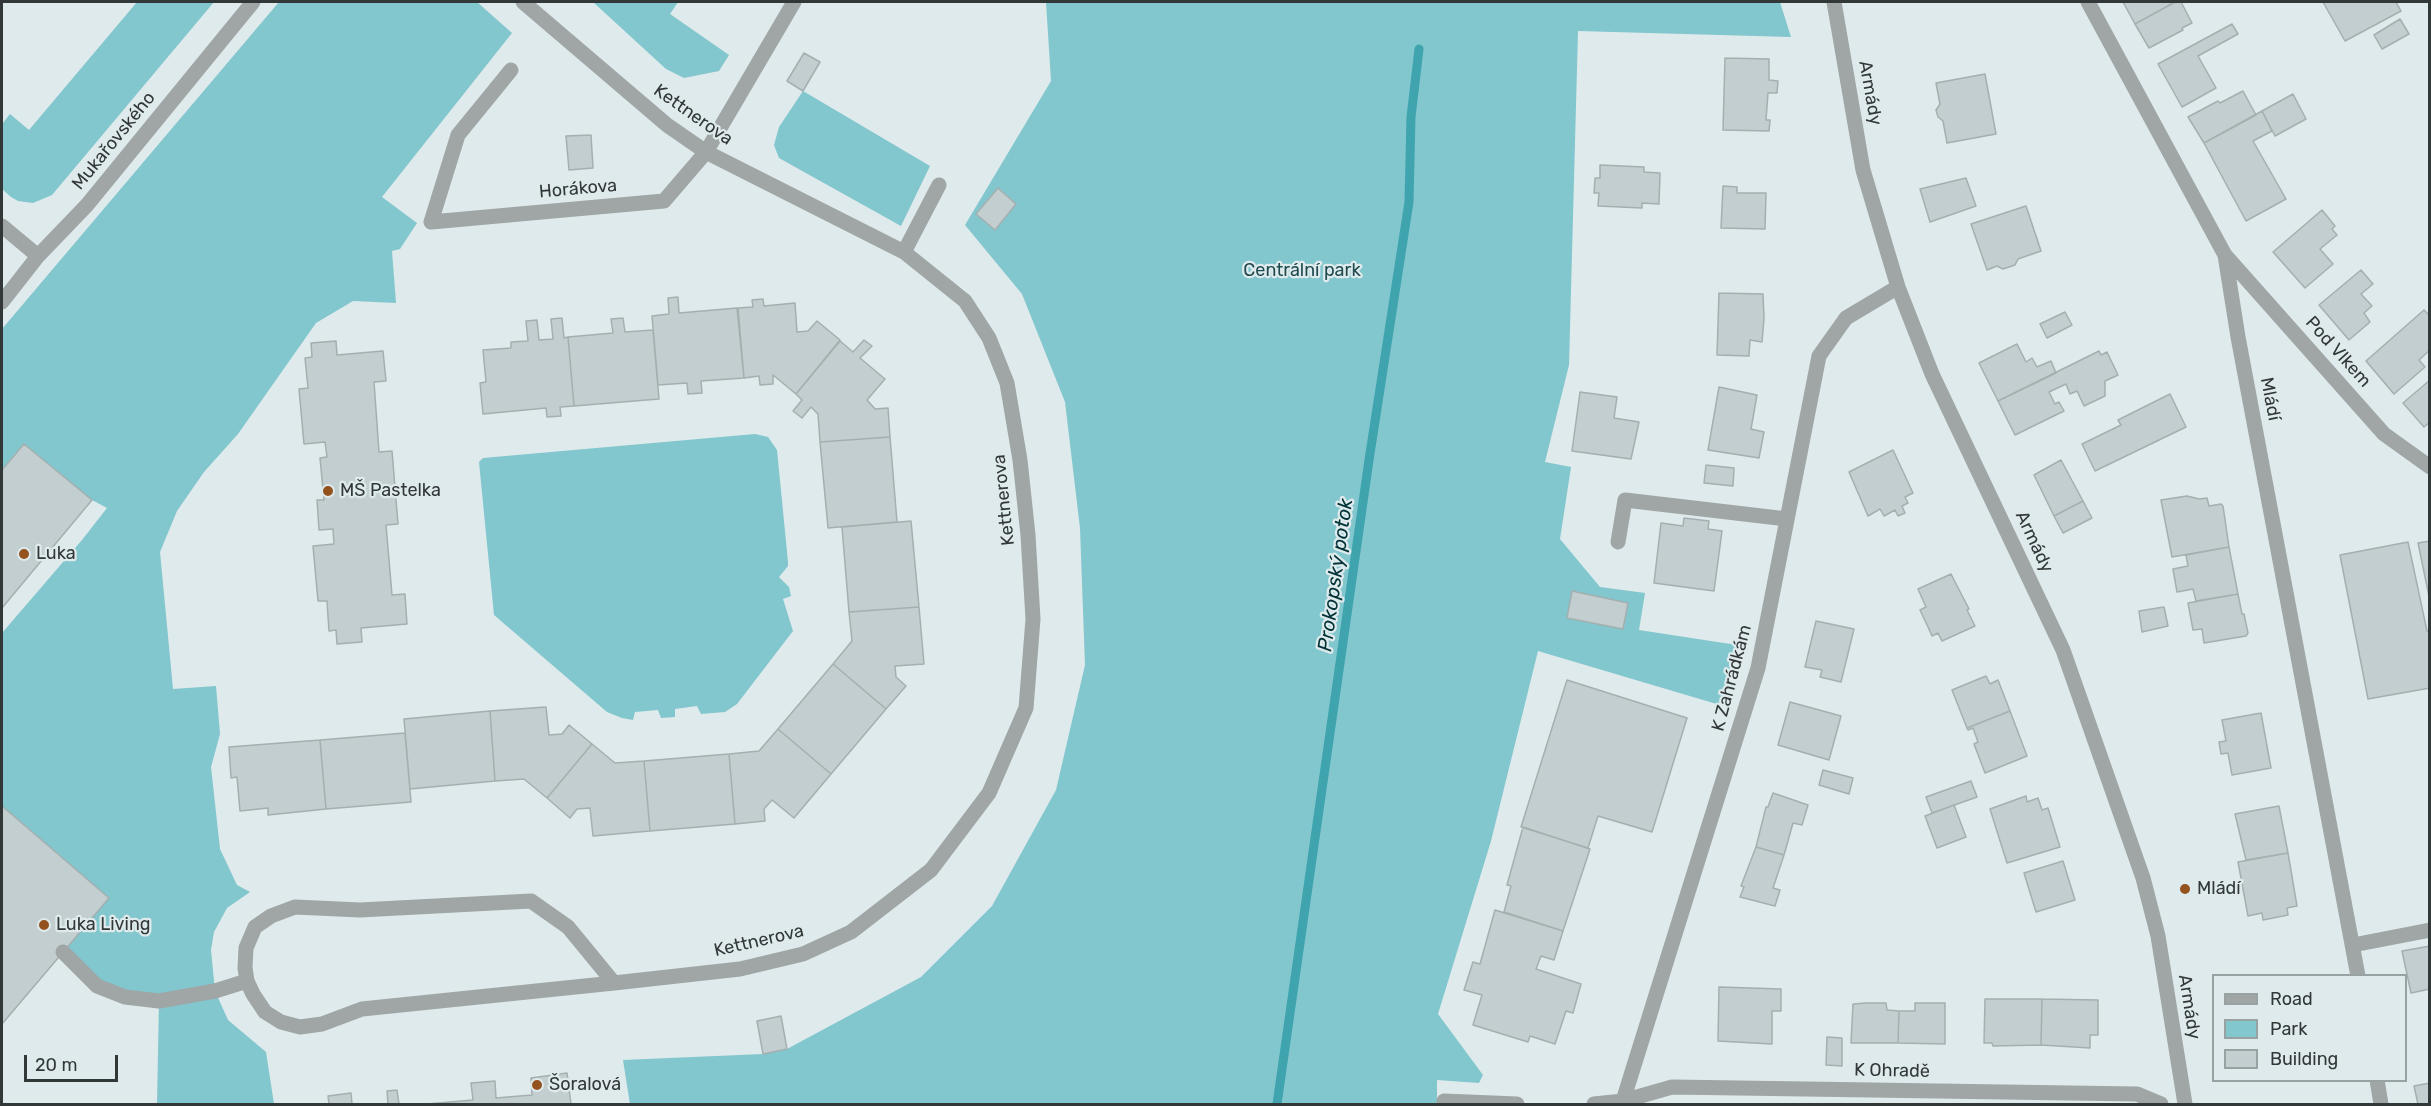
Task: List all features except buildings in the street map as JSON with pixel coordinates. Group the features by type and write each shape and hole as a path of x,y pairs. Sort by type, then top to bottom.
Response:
{"street":[{"name":"Mukařovského","path":"2,302 38,256 87,205 253,2"},
{"name":"Kettnerova","path":"523,2 667,125 706,152 904,252 965,301 989,338 1007,383 1020,460 1034,619 1026,708 989,793 931,870 851,932 803,954 740,969 614,983 362,1009 322,1024 300,1027 281,1022 265,1012 247,981 246,948 255,927 271,916 295,908 360,910 531,901 568,927 614,983"},
{"name":"Horákova","path":"511,70 458,135 431,222 664,201 706,152 794,2"},
{"name":"Armády","path":"1834,2 1863,170 1898,287 1932,374 2063,650 2143,878 2158,936 2185,1104"},
{"name":"Mládí","path":"2088,2 2226,255 2238,337 2358,974"},
{"path":"904,252 939,184"},
{"path":"2,226 38,256"},
{"name":"Pod Vlkem","path":"2226,255 2384,434 2430,467"},
{"name":"K Zahrádkám","path":"1622,1102 1758,668 1819,356 1846,318 1898,287"},
{"path":"1618,542 1625,500 1788,519"},
{"path":"2353,945 2430,930"},
{"path":"63,952 97,986 125,997 159,1001 215,991 247,981"},
{"path":"2377,1082 2381,1104"},
{"name":"K Ohradě","path":"1594,1104 1622,1102 1672,1087 2137,1094 2161,1104"},
{"path":"1444,1101 1517,1104"}],"green space":[{"path":"137,2 214,2 52,195 33,203 18,201 11,197 2,189 2,124 10,114 29,130"},
{"path":"279,2 477,2 512,33 382,197 417,223 400,249 392,251 396,303 353,301 316,323 238,434 204,472 177,511 160,552 173,689 216,686 220,734 211,767 220,849 237,885 250,892 227,908 214,932 211,950 215,991 228,1020 266,1052 274,1104 157,1104 159,1001 124,998 63,952 109,898 2,806 2,633 107,508 92,500 24,444 2,470 2,329"},
{"path":"593,2 678,2 670,14 729,55 719,71 684,78 666,69"},
{"name":"Centrální park","path":"1046,2 1780,2 1791,37 1578,31 1569,365 1545,462 1571,467 1560,539 1600,587 1645,593 1639,630 1737,645 1720,705 1538,651 1491,841 1438,1014 1483,1075 1479,1083 1437,1080 1437,1104 630,1104 623,1060 763,1054 787,1049 921,977 992,906 1056,790 1085,665 1080,528 1065,402 1022,294 965,225 1051,81","holes":["998,188 1016,204 995,229","1572,592 1628,603 1623,629 1567,618"]},
{"path":"803,91 930,166 901,226 779,158 774,145 779,127"},
{"path":"755,434 768,437 777,450 788,562 788,566 779,577 789,587 791,596 783,599 793,631 737,704 725,712 701,714 697,706 675,709 675,717 661,718 658,710 635,712 633,720 622,718 607,712 494,615 479,462 483,458"}],"waterway":[{"name":"Prokopský potok","path":"1277,1104 1369,460 1409,202 1411,117 1419,49"}],"place":[{"name":"MŠ Pastelka","path":"328,491"},
{"name":"Luka","path":"24,554"},
{"name":"Mládí","path":"2185,889"},
{"name":"Luka Living","path":"44,925"},
{"name":"Šoralová","path":"537,1085"}]}
